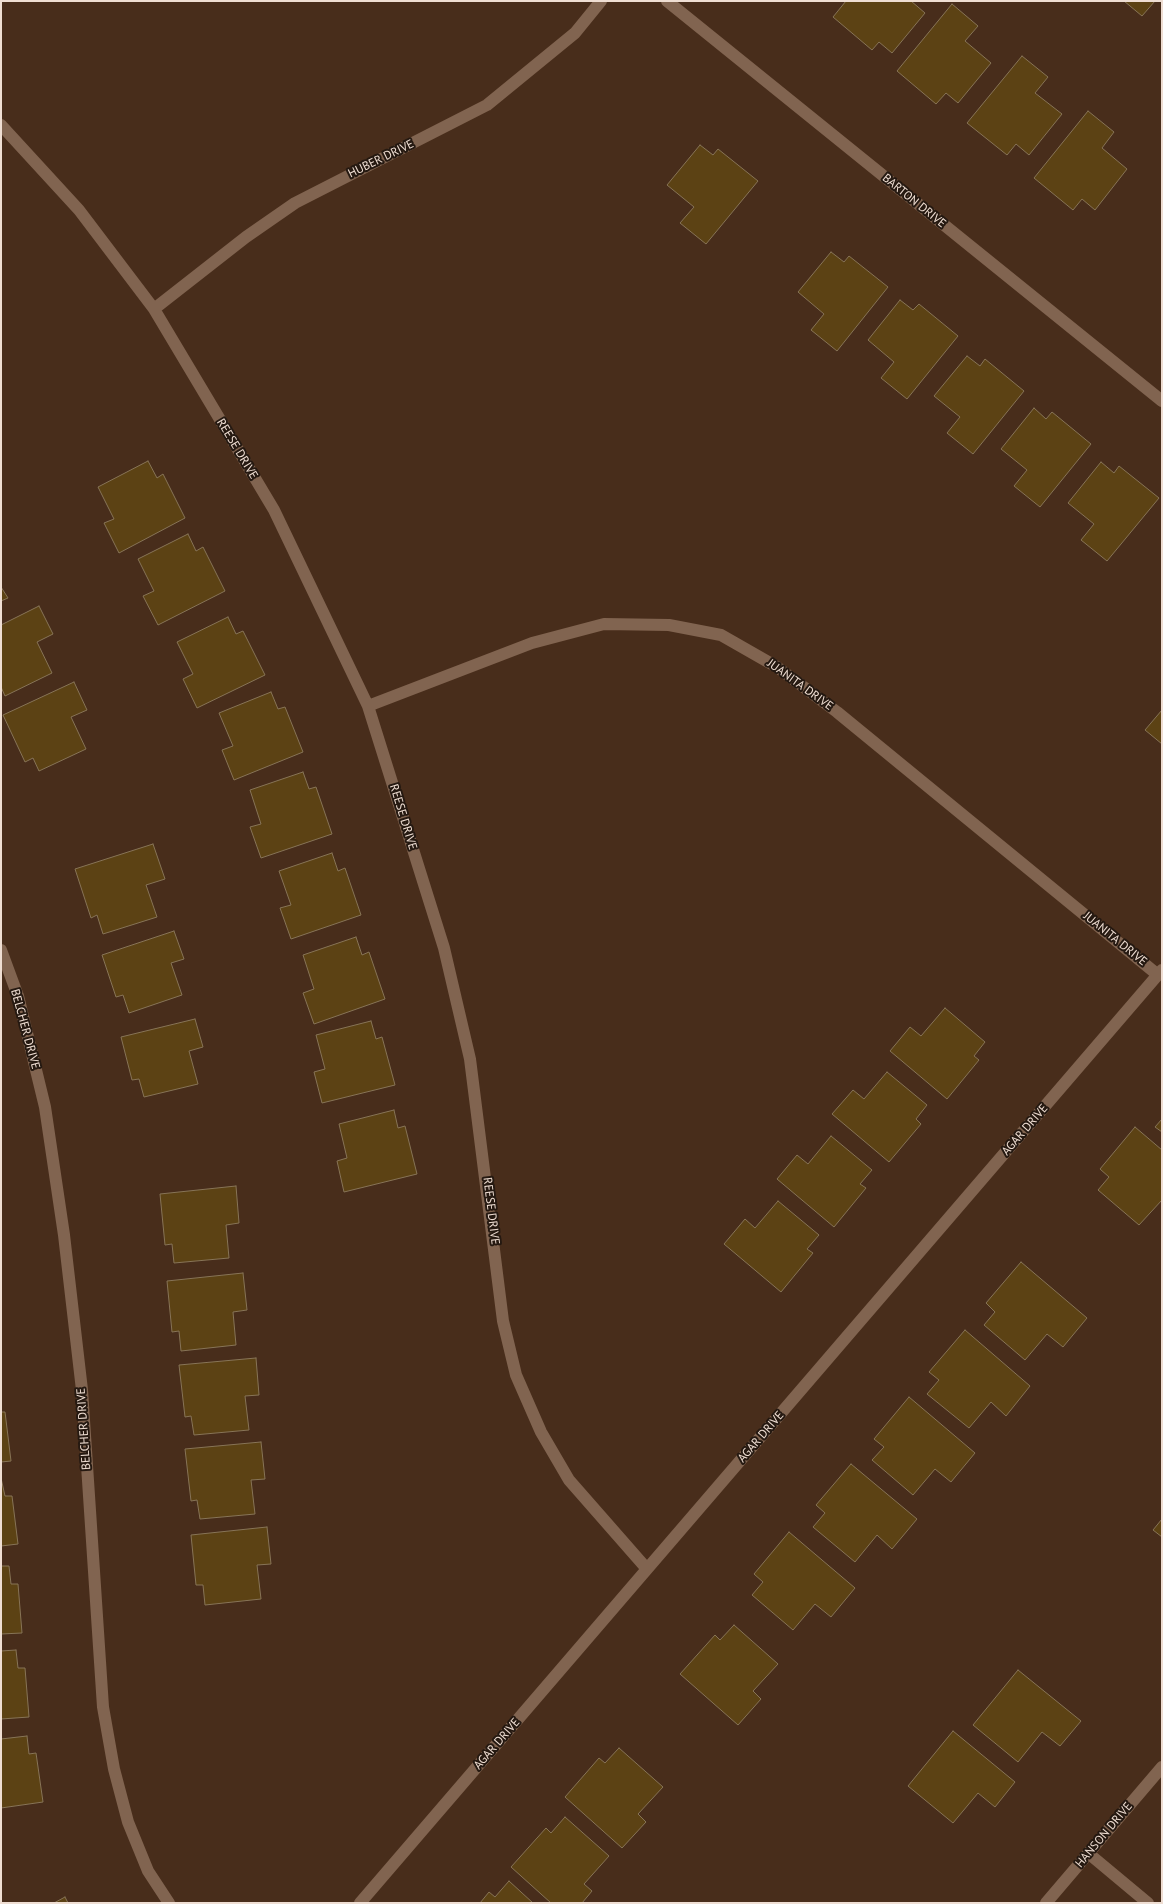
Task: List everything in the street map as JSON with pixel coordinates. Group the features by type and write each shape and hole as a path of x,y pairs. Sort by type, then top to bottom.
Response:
{"street":[{"name":"HUBER DRIVE","path":"154,308 246,237 295,203 487,105 575,33 601,1"},
{"name":"BARTON DRIVE","path":"667,1 1162,401"},
{"name":"REESE DRIVE","path":"1,125 79,210 154,308 274,510 368,706 444,948 470,1059 504,1321 516,1375 541,1432 569,1480 647,1569"},
{"name":"JUANITA DRIVE","path":"368,706 532,644 604,624 669,625 721,635 777,666 1160,972"},
{"name":"BELCHER DRIVE","path":"1,950 18,996 45,1107 64,1235 82,1390 104,1707 114,1769 128,1822 148,1871 168,1903"},
{"name":"AGAR DRIVE","path":"360,1903 1160,972"},
{"name":"HANSON DRIVE","path":"1046,1903 1162,1766"},
{"path":"1088,1853 1148,1903"}],"building":[{"path":"846,1 911,1 925,13 892,53 879,42 872,50 833,17"},
{"path":"1124,1 1155,1 1142,16"},
{"path":"952,4 978,26 965,41 991,63 958,103 946,93 936,104 897,71"},
{"path":"1022,56 1048,77 1035,93 1062,114 1029,155 1016,144 1007,155 967,123"},
{"path":"1088,111 1114,132 1102,148 1127,169 1095,210 1082,199 1073,210 1034,178"},
{"path":"700,145 713,155 718,149 758,181 706,244 680,223 694,207 667,185"},
{"path":"831,252 844,262 849,256 888,287 837,351 811,330 824,314 798,292"},
{"path":"900,300 913,310 919,304 958,336 907,399 881,378 894,362 868,340"},
{"path":"967,356 980,366 985,359 1024,391 973,454 947,433 960,417 934,396"},
{"path":"1034,408 1046,419 1052,412 1091,444 1040,507 1014,486 1027,470 1001,449"},
{"path":"148,461 157,478 163,474 185,518 119,553 104,523 114,519 98,487"},
{"path":"1101,462 1114,473 1119,466 1159,498 1107,561 1081,540 1094,524 1068,503"},
{"path":"188,534 196,551 203,547 225,591 158,625 143,596 154,591 138,559"},
{"path":"1,587 8,598 1,601"},
{"path":"39,606 53,634 37,642 52,673 5,696 1,687 1,625"},
{"path":"228,617 236,634 243,631 265,675 197,708 183,679 193,674 177,642"},
{"path":"74,682 87,710 71,717 86,749 39,771 33,758 25,762 3,715"},
{"path":"271,692 278,709 285,707 303,752 234,780 222,750 233,746 219,713"},
{"path":"1162,710 1162,744 1145,730"},
{"path":"303,772 309,789 316,787 332,834 261,858 250,827 261,824 250,790"},
{"path":"153,844 165,879 146,885 157,917 103,934 97,915 91,918 75,869"},
{"path":"332,853 338,871 345,868 361,915 291,939 280,908 291,905 279,871"},
{"path":"174,931 184,959 171,963 182,995 129,1013 123,995 116,997 102,955"},
{"path":"356,937 362,955 369,952 385,999 314,1024 303,993 314,989 303,955"},
{"path":"945,1008 985,1042 974,1056 979,1060 947,1099 890,1051 910,1027 921,1036"},
{"path":"195,1019 203,1047 189,1051 198,1084 144,1097 139,1079 132,1080 121,1037"},
{"path":"371,1021 376,1039 382,1037 395,1085 322,1103 314,1072 325,1069 316,1035"},
{"path":"887,1072 927,1105 916,1119 921,1124 889,1162 832,1114 853,1090 864,1099"},
{"path":"394,1110 398,1128 405,1126 417,1174 344,1192 337,1161 347,1158 339,1124"},
{"path":"1162,1119 1162,1132 1155,1127"},
{"path":"1135,1127 1162,1150 1162,1200 1139,1225 1098,1190 1109,1177 1100,1169"},
{"path":"831,1136 872,1170 860,1184 866,1188 834,1227 777,1179 797,1155 808,1164"},
{"path":"236,1186 239,1223 226,1225 229,1258 174,1263 172,1244 165,1245 160,1194"},
{"path":"778,1201 819,1235 807,1249 813,1253 781,1292 724,1244 745,1219 755,1228"},
{"path":"1021,1262 1087,1318 1063,1347 1047,1334 1025,1360 984,1325 995,1312 986,1303"},
{"path":"243,1273 247,1310 233,1312 236,1345 181,1351 179,1331 172,1332 167,1281"},
{"path":"965,1330 1030,1386 1006,1416 991,1402 969,1428 927,1394 939,1380 929,1372"},
{"path":"256,1358 259,1395 245,1396 249,1430 194,1435 191,1416 185,1417 179,1365"},
{"path":"909,1397 975,1453 951,1482 935,1469 913,1495 872,1460 884,1447 874,1439"},
{"path":"1,1412 5,1412 11,1461 1,1462"},
{"path":"261,1442 265,1479 251,1480 255,1514 200,1519 197,1500 191,1501 185,1449"},
{"path":"851,1464 917,1519 892,1549 877,1535 855,1562 813,1527 825,1513 816,1505"},
{"path":"1,1478 5,1496 12,1496 18,1544 1,1546"},
{"path":"1162,1519 1162,1537 1153,1530"},
{"path":"267,1527 271,1564 257,1565 261,1599 205,1605 203,1585 196,1585 191,1535"},
{"path":"789,1532 855,1588 831,1617 815,1604 793,1630 752,1595 763,1582 754,1574"},
{"path":"1,1566 9,1566 11,1584 18,1584 22,1633 1,1634"},
{"path":"734,1625 778,1664 753,1691 761,1699 738,1725 680,1674 715,1635 720,1640"},
{"path":"16,1650 18,1668 25,1668 29,1717 1,1719 1,1651"},
{"path":"1018,1670 1081,1721 1060,1746 1042,1732 1018,1762 973,1725"},
{"path":"953,1731 1015,1782 995,1807 978,1793 953,1823 908,1786"},
{"path":"27,1736 29,1754 36,1753 43,1802 1,1808 1,1739"},
{"path":"619,1748 663,1787 638,1814 646,1822 622,1848 565,1797 599,1758 605,1763"},
{"path":"565,1817 609,1856 584,1884 592,1891 582,1903 551,1903 511,1867 546,1828 551,1833"},
{"path":"509,1881 533,1903 480,1903 489,1892 495,1897"},
{"path":"65,1897 68,1903 54,1903"}]}
